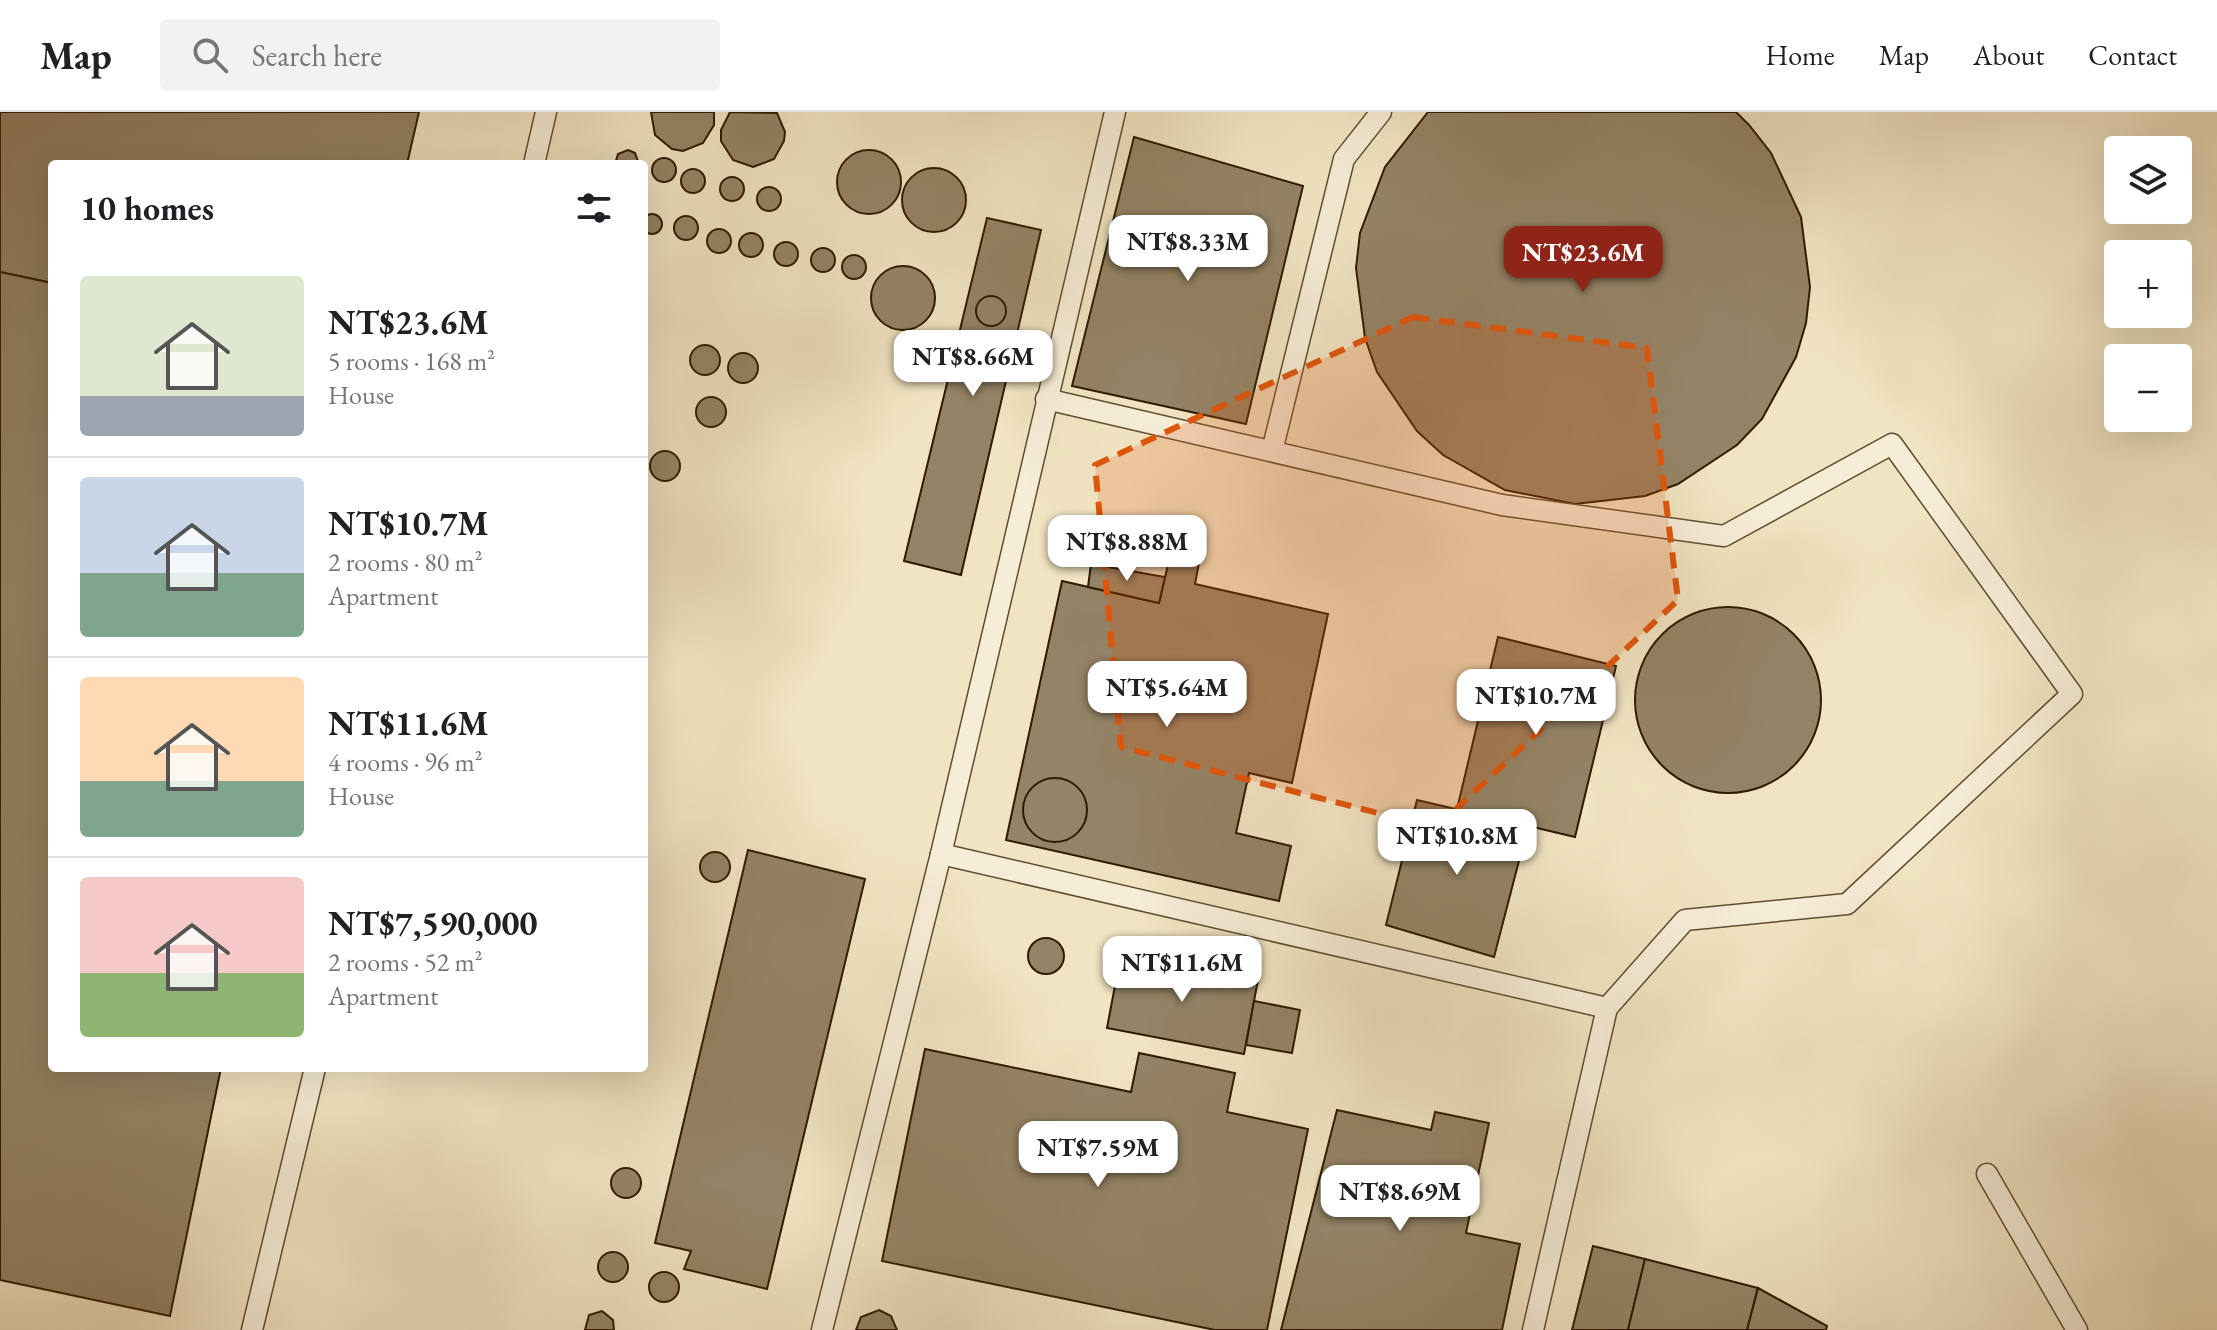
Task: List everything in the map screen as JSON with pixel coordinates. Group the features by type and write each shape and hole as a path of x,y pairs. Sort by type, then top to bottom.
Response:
{"lane":[{"path":"535,160 546,112"},
{"path":"822,1330 941,854 1115,112"},
{"path":"1272,451 1344,159 1381,112"},
{"path":"1046,399 1502,505 1724,536 1892,444 2072,694 1847,904 1685,920 1607,1008 1533,1330"},
{"path":"941,854 1607,1008"},
{"path":"252,1330 314,1072"},
{"path":"1987,1174 2077,1330"}],"highlighted area":[{"path":"1413,317 1647,348 1678,600 1436,828 1121,747 1095,465"}],"building":[{"path":"0,112 419,112 408,160 48,160 48,282 0,272"},
{"path":"651,112 714,112 714,125 703,143 683,151 672,149 655,135"},
{"path":"730,112 777,113 785,132 784,141 774,159 753,167 733,160 721,141 721,130"},
{"path":"1428,112 1736,112 1749,125 1771,153 1801,217 1810,287 1806,323 1796,357 1762,419 1737,445 1678,484 1645,496 1575,504 1505,490 1443,455 1417,431 1377,372 1365,338 1356,268 1360,233 1385,167"},
{"path":"1134,137 1303,186 1246,424 1072,386"},
{"path":"628,150 635,153 638,160 616,160 618,154"},
{"path":"869,150 892,159 901,182 892,205 869,214 846,205 837,182 846,159"},
{"path":"664,158 672,162 676,170 672,178 664,182 656,178 652,170 656,162"},
{"path":"934,168 952,174 960,182 966,200 960,218 952,226 934,232 916,226 908,218 902,200 908,182 916,174"},
{"path":"693,169 701,173 705,181 701,189 693,193 685,189 681,181 685,173"},
{"path":"732,177 740,181 744,189 740,197 732,201 724,197 720,189 724,181"},
{"path":"769,187 777,191 781,199 777,207 769,211 761,207 757,199 761,191"},
{"path":"648,214 656,214 662,220 662,228 656,234 648,234"},
{"path":"686,216 694,220 698,228 694,236 686,240 678,236 674,228 678,220"},
{"path":"987,218 1041,230 961,575 904,561"},
{"path":"719,229 727,233 731,241 727,249 719,253 711,249 707,241 711,233"},
{"path":"751,233 759,237 763,245 759,253 751,257 743,253 739,245 743,237"},
{"path":"786,242 794,246 798,254 794,262 786,266 778,262 774,254 778,246"},
{"path":"823,248 831,252 835,260 831,268 823,272 815,268 811,260 815,252"},
{"path":"854,255 862,259 866,267 862,275 854,279 846,275 842,267 846,259"},
{"path":"903,266 926,275 935,298 926,321 903,330 880,321 871,298 880,275"},
{"path":"0,272 48,282 48,1072 220,1072 170,1316 0,1280"},
{"path":"991,296 1002,300 1006,311 1002,322 991,326 980,322 976,311 980,300"},
{"path":"705,345 716,349 720,360 716,371 705,375 694,371 690,360 694,349"},
{"path":"743,353 754,357 758,368 754,379 743,383 732,379 728,368 732,357"},
{"path":"711,397 722,401 726,412 722,423 711,427 700,423 696,412 700,401"},
{"path":"665,451 676,455 680,466 676,477 665,481 654,477 650,466 654,455"},
{"path":"1170,556 1199,563 1195,584 1328,614 1292,783 1249,773 1236,833 1291,846 1279,901 1006,840 1062,581 1159,603"},
{"path":"1091,564 1165,577 1159,603 1088,587"},
{"path":"1728,607 1763,614 1793,635 1814,665 1821,700 1814,735 1793,765 1763,786 1728,793 1693,786 1663,765 1642,735 1635,700 1642,665 1663,635 1693,614"},
{"path":"1498,637 1616,666 1575,837 1457,809"},
{"path":"1055,778 1073,784 1081,792 1087,810 1081,828 1073,836 1055,842 1037,836 1029,828 1023,810 1029,792 1037,784"},
{"path":"1417,800 1528,826 1494,957 1386,925"},
{"path":"748,850 865,879 767,1289 684,1269 691,1251 655,1243"},
{"path":"715,852 726,856 730,867 726,878 715,882 704,878 700,867 704,856"},
{"path":"1046,938 1058,944 1064,956 1058,968 1046,974 1034,968 1028,956 1034,944"},
{"path":"1121,954 1258,980 1244,1054 1107,1028"},
{"path":"1254,1001 1300,1010 1292,1053 1246,1045"},
{"path":"925,1049 1131,1092 1139,1053 1235,1073 1227,1112 1308,1129 1267,1330 1215,1330 882,1261"},
{"path":"1337,1110 1431,1130 1435,1112 1489,1123 1466,1233 1520,1244 1502,1330 1281,1330"},
{"path":"626,1168 632,1169 640,1177 640,1189 632,1197 626,1198 620,1197 612,1189 611,1183 612,1177 620,1169"},
{"path":"1593,1246 1645,1259 1628,1330 1572,1330"},
{"path":"613,1252 624,1256 628,1267 624,1278 613,1282 602,1278 598,1267 602,1256"},
{"path":"1645,1259 1758,1288 1747,1330 1628,1330"},
{"path":"664,1272 670,1273 678,1281 678,1293 670,1301 664,1302 658,1301 650,1293 649,1287 650,1281 658,1273"},
{"path":"1758,1288 1827,1326 1826,1330 1747,1330"},
{"path":"879,1310 891,1316 897,1330 856,1330 861,1317"},
{"path":"602,1311 613,1320 614,1330 585,1330 589,1315"}]}
